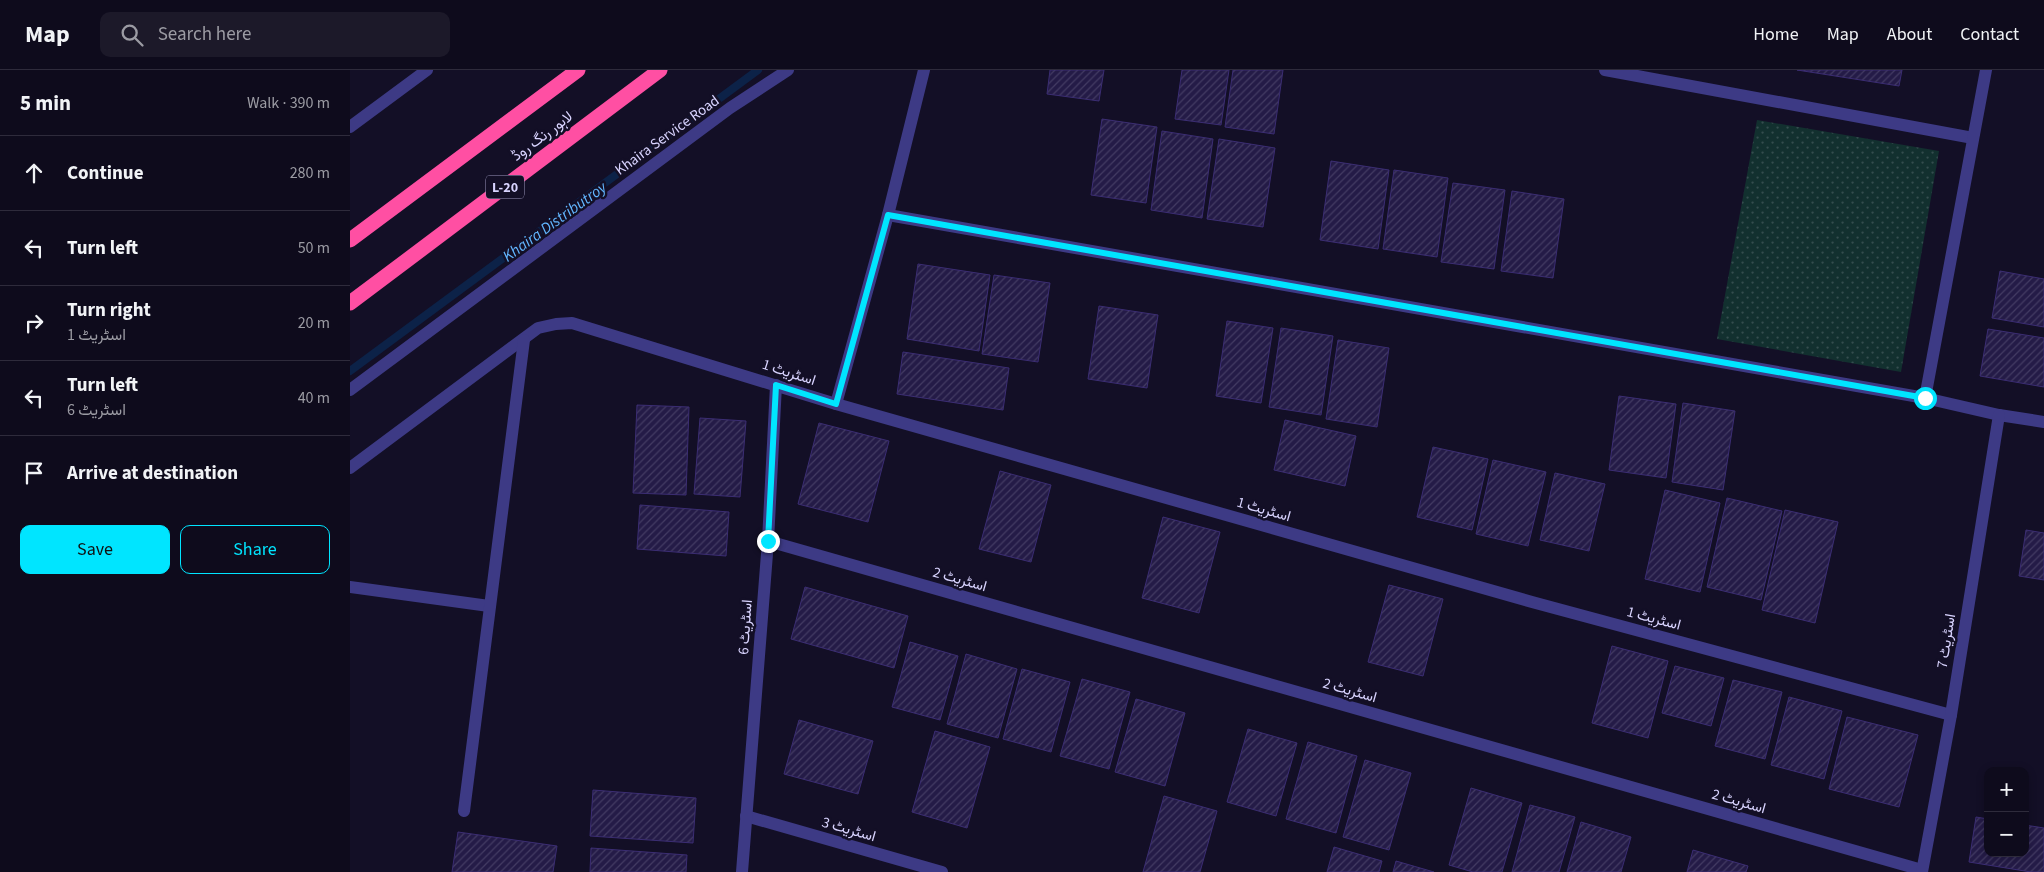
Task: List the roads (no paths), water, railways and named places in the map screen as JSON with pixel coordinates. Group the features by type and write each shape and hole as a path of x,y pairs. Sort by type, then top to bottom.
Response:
{"highway":[{"name":"لاہور رنگ روڈ","path":"350,240 578,70"},
{"name":"لاہور رنگ روڈ","path":"350,303 660,70"}],"street":[{"path":"350,127 427,70"},
{"name":"Khaira Service Road","path":"350,390 730,108 788,70"},
{"path":"836,404 888,215 924,70"},
{"path":"1605,70 1973,138"},
{"path":"1925,398 1986,70"},
{"path":"888,215 1925,398 1999,415 2044,422"},
{"name":"اسٹریٹ 1","path":"524,340 538,328 572,323 836,404 1523,600 1951,715"},
{"path":"350,468 524,340"},
{"path":"464,812 488,606 524,340"},
{"name":"اسٹریٹ 6","path":"742,872 768,541 776,385"},
{"name":"اسٹریٹ 7","path":"1922,871 1951,715 1999,415"},
{"name":"اسٹریٹ 2","path":"768,541 1922,871"},
{"path":"350,587 488,606"},
{"name":"اسٹریٹ 3","path":"746,816 942,872"}],"waterway":[{"name":"Khaira Distributroy","path":"350,371 758,70"}]}
